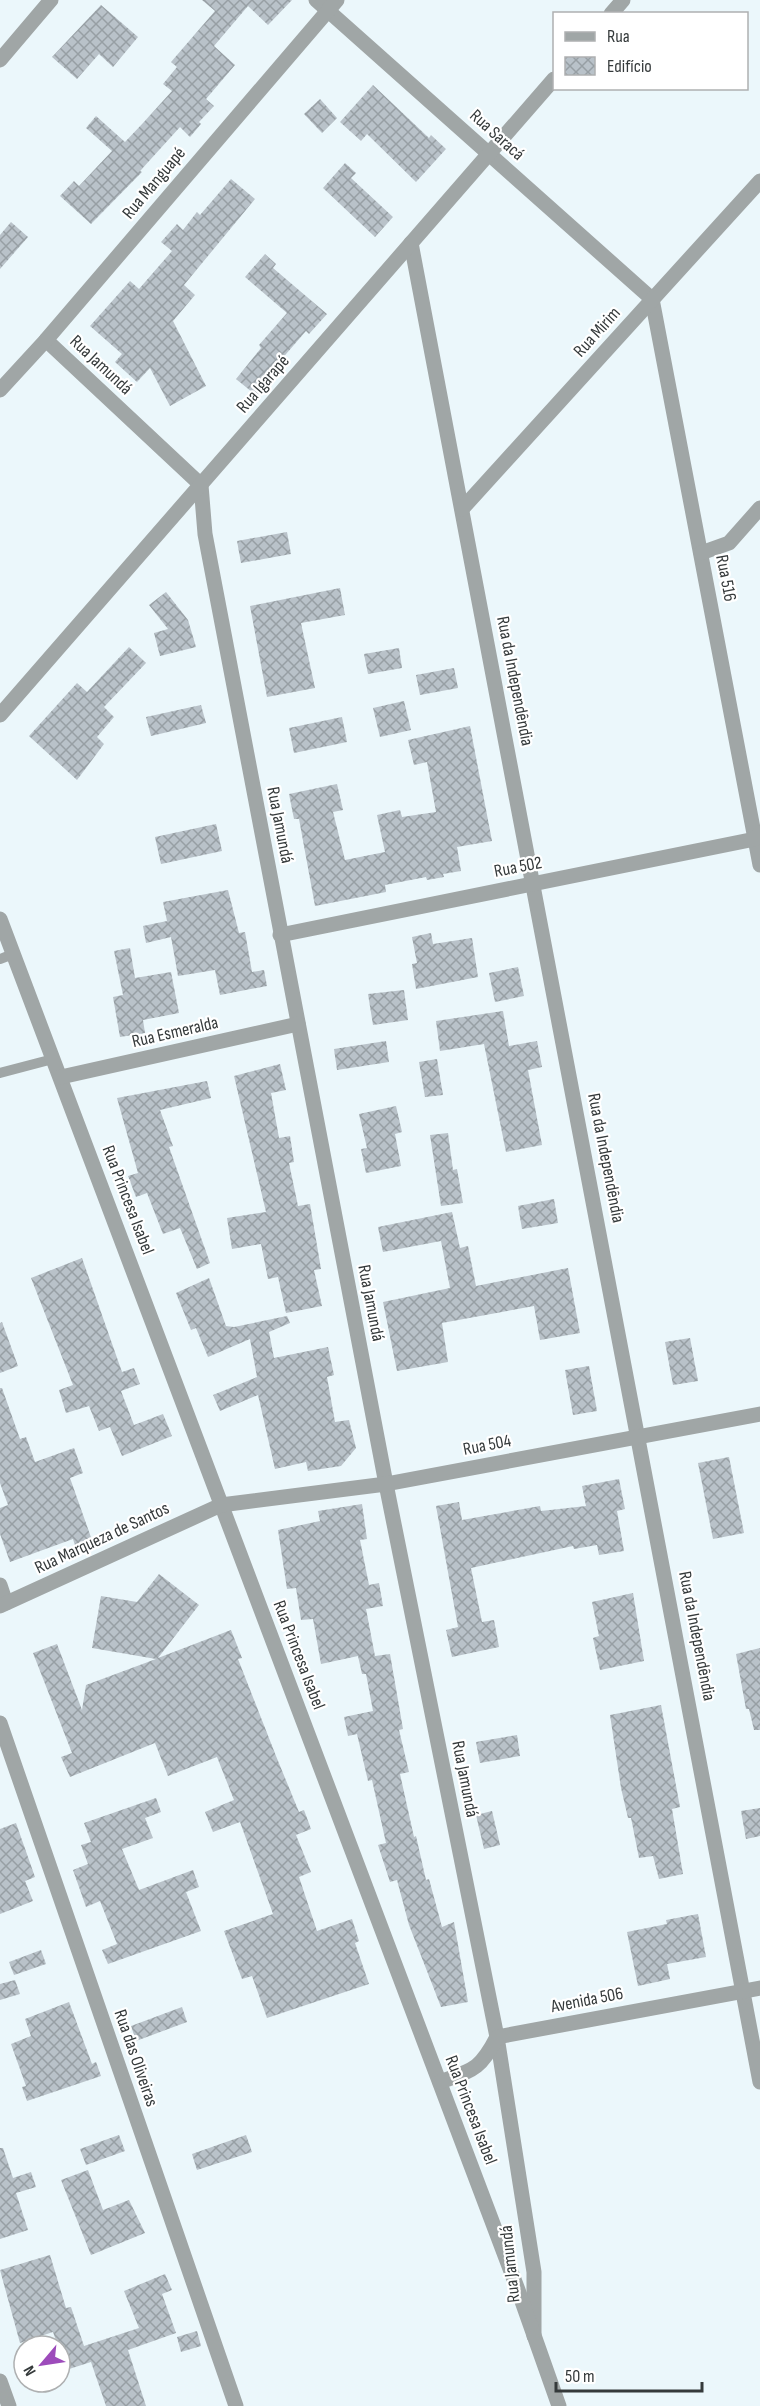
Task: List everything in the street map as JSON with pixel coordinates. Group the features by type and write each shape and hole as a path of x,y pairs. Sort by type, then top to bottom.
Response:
{"street":[{"path":"0,60 51,0"},
{"path":"613,12 623,0"},
{"name":"Rua Saracá","path":"327,3 489,154 652,299"},
{"name":"Rua Manguapé","path":"0,390 46,340 327,3"},
{"name":"Rua Igarapé","path":"0,715 553,81"},
{"name":"Rua Mirim","path":"462,509 760,181"},
{"name":"Rua da Independêndia","path":"411,243 760,2082"},
{"name":"Rua 516","path":"652,299 758,836 760,865"},
{"name":"Rua Jamundá","path":"46,340 201,485 205,534 280,935 386,1484 497,2037 534,2272 534,2336"},
{"path":"702,553 729,543 760,508"},
{"name":"Rua 502","path":"280,935 758,836"},
{"name":"Rua Princesa Isabel","path":"0,919 6,956 61,1077 440,2082 559,2406"},
{"name":"Rua Esmeralda","path":"61,1077 298,1024"},
{"name":"Rua 504","path":"221,1505 386,1484 760,1414"},
{"name":"Rua Marqueza de Santos","path":"3,1604 221,1505"},
{"path":"0,1585 3,1604"},
{"name":"Rua das Oliveiras","path":"0,1724 236,2406"},
{"name":"Avenida 506","path":"497,2037 760,1988"},
{"path":"440,2082 465,2073 484,2061 497,2037"},
{"path":"0,2381 9,2406"}],"lane":[{"path":"0,1073 53,1059"}],"building":[{"path":"202,0 292,0 268,25 248,6 214,46 235,65 206,99 214,106 199,122 201,124 190,137 180,127 140,171 142,172 91,224 60,196 74,181 79,186 112,151 86,128 96,116 125,142 172,91 163,84 177,67 171,62 215,11"},
{"path":"101,5 138,37 113,67 99,54 77,79 52,57"},
{"path":"373,85 429,138 431,135 446,149 416,182 367,134 361,141 340,122"},
{"path":"320,99 337,118 322,133 304,114"},
{"path":"345,163 356,173 351,178 393,217 375,237 323,188"},
{"path":"231,179 255,199 184,285 195,295 173,321 206,386 170,406 150,368 137,382 115,362 122,354 90,326 130,281 139,289 172,251 161,242 177,224 183,230 197,212 200,215"},
{"path":"11,222 28,237 0,269 0,235"},
{"path":"265,254 276,264 273,268 327,314 309,334 306,331 267,376 271,379 257,396 236,379 261,348 259,345 287,313 245,277"},
{"path":"287,532 291,554 241,563 237,541"},
{"path":"340,588 345,615 301,623 315,688 267,697 250,606"},
{"path":"166,592 188,620 196,647 160,656 154,633 168,629 149,605"},
{"path":"129,647 146,663 104,707 114,717 97,737 104,744 77,780 29,736 77,683 87,692"},
{"path":"399,648 402,668 368,674 364,654"},
{"path":"454,668 458,688 420,695 416,675"},
{"path":"404,701 411,730 380,737 373,708"},
{"path":"201,705 206,723 151,736 146,717"},
{"path":"342,717 347,742 294,753 289,728"},
{"path":"470,726 492,841 457,847 461,871 443,874 444,877 427,880 426,877 385,885 386,892 315,906 299,819 294,819 289,794 337,784 343,810 333,812 345,860 385,852 377,815 400,810 402,817 436,812 427,762 414,765 408,740"},
{"path":"216,824 222,851 161,864 155,837"},
{"path":"228,890 239,933 245,932 252,972 264,970 267,986 220,995 215,970 178,976 171,937 146,943 143,926 167,921 163,902"},
{"path":"431,933 433,944 472,938 478,977 416,989 412,964 417,963 412,937"},
{"path":"130,948 135,978 171,972 179,1013 143,1020 145,1033 120,1037 113,997 123,995 114,951"},
{"path":"518,967 524,996 495,1002 489,973"},
{"path":"404,990 408,1020 373,1025 368,994"},
{"path":"503,1011 509,1046 537,1041 542,1067 528,1070 542,1145 506,1152 484,1044 440,1051 436,1021"},
{"path":"386,1041 389,1062 337,1070 334,1049"},
{"path":"437,1059 443,1095 425,1097 419,1062"},
{"path":"280,1064 286,1090 271,1093 279,1138 290,1136 294,1162 289,1163 298,1206 310,1204 321,1269 314,1270 322,1306 286,1313 278,1277 268,1279 261,1244 232,1249 227,1218 266,1212 234,1076"},
{"path":"207,1081 211,1098 160,1110 173,1146 169,1147 210,1263 197,1269 180,1228 163,1234 147,1193 136,1197 128,1176 138,1173 117,1098"},
{"path":"396,1106 402,1132 395,1134 401,1166 366,1173 361,1149 367,1148 359,1114"},
{"path":"448,1133 453,1170 457,1169 463,1203 441,1206 430,1135"},
{"path":"554,1199 558,1223 522,1229 518,1206"},
{"path":"452,1212 460,1248 468,1246 476,1286 568,1268 580,1333 540,1340 534,1306 442,1323 448,1362 397,1371 383,1302 450,1288 441,1241 383,1252 378,1227"},
{"path":"82,1258 122,1372 134,1368 140,1384 121,1391 134,1425 163,1414 172,1436 122,1456 110,1427 99,1431 89,1406 66,1413 59,1390 73,1385 31,1278"},
{"path":"209,1278 226,1326 234,1327 287,1316 290,1323 269,1332 274,1358 328,1347 334,1375 327,1377 335,1422 349,1420 356,1448 341,1466 308,1471 306,1462 275,1469 258,1395 220,1411 213,1395 257,1377 250,1339 208,1357 196,1328 191,1330 176,1293"},
{"path":"2,1322 18,1366 0,1373 0,1323"},
{"path":"690,1338 698,1381 673,1385 665,1342"},
{"path":"589,1366 597,1411 573,1415 565,1370"},
{"path":"0,1388 2,1388 20,1439 26,1437 35,1462 74,1448 83,1473 70,1478 93,1543 76,1549 73,1539 10,1562 0,1534 0,1508 8,1505 0,1483"},
{"path":"729,1457 744,1533 713,1539 698,1463"},
{"path":"619,1479 625,1509 617,1511 624,1551 599,1555 597,1545 574,1549 573,1546 471,1568 482,1622 494,1620 499,1647 452,1657 446,1630 458,1627 436,1506 459,1502 462,1520 540,1506 541,1511 586,1506 582,1486"},
{"path":"362,1504 367,1539 360,1540 369,1585 379,1583 383,1606 366,1609 375,1656 390,1654 403,1729 399,1730 409,1772 400,1774 414,1837 416,1836 426,1880 429,1879 442,1927 454,1922 468,2002 441,2007 409,1925 397,1880 390,1882 378,1845 386,1843 372,1780 368,1781 357,1734 348,1736 344,1717 373,1711 366,1674 362,1674 358,1656 321,1664 313,1619 301,1620 296,1588 287,1589 278,1530 320,1521 318,1511"},
{"path":"159,1574 199,1605 158,1658 231,1630 242,1658 238,1659 276,1756 299,1812 304,1810 311,1829 296,1835 311,1872 299,1877 317,1931 352,1919 359,1941 355,1943 369,1984 267,2018 252,1976 242,1979 224,1931 273,1914 240,1822 213,1832 205,1812 234,1800 217,1757 168,1776 155,1743 70,1777 61,1757 72,1753 33,1653 57,1644 82,1710 86,1685 156,1659 92,1648 101,1596 137,1602"},
{"path":"633,1593 644,1661 600,1670 593,1638 599,1636 592,1602"},
{"path":"760,1648 760,1730 754,1730 749,1709 746,1709 736,1654"},
{"path":"661,1705 680,1807 672,1809 683,1874 659,1879 653,1856 639,1858 631,1818 628,1818 621,1788 610,1715"},
{"path":"517,1735 520,1756 480,1763 476,1742"},
{"path":"156,1798 161,1812 145,1818 153,1838 122,1849 139,1890 193,1870 199,1887 186,1892 201,1931 108,1964 102,1950 117,1944 100,1901 86,1907 73,1870 88,1864 81,1845 91,1842 84,1823"},
{"path":"760,1808 760,1836 746,1839 741,1811"},
{"path":"492,1811 500,1845 484,1849 476,1815"},
{"path":"16,1823 35,1877 25,1881 33,1901 0,1914 0,1829"},
{"path":"698,1914 706,1957 667,1964 670,1979 638,1986 627,1932 667,1924 666,1920"},
{"path":"41,1950 46,1964 14,1975 9,1962"},
{"path":"15,1980 20,1994 0,2000 0,1984"},
{"path":"69,2002 92,2064 96,2062 101,2076 27,2101 22,2087 26,2086 11,2044 31,2036 25,2019"},
{"path":"182,2007 187,2022 136,2041 131,2026"},
{"path":"119,2135 125,2151 86,2165 80,2149"},
{"path":"246,2135 252,2152 197,2170 192,2154"},
{"path":"0,2148 3,2148 13,2178 31,2172 36,2187 16,2193 28,2230 0,2239"},
{"path":"88,2170 103,2210 129,2200 145,2233 91,2255 61,2180"},
{"path":"50,2255 66,2308 71,2307 84,2346 139,2328 124,2291 165,2274 172,2290 162,2294 176,2333 128,2350 146,2406 106,2406 91,2362 72,2368 72,2334 54,2334 53,2332 18,2334 0,2270"},
{"path":"197,2331 201,2346 181,2352 177,2337"}]}
